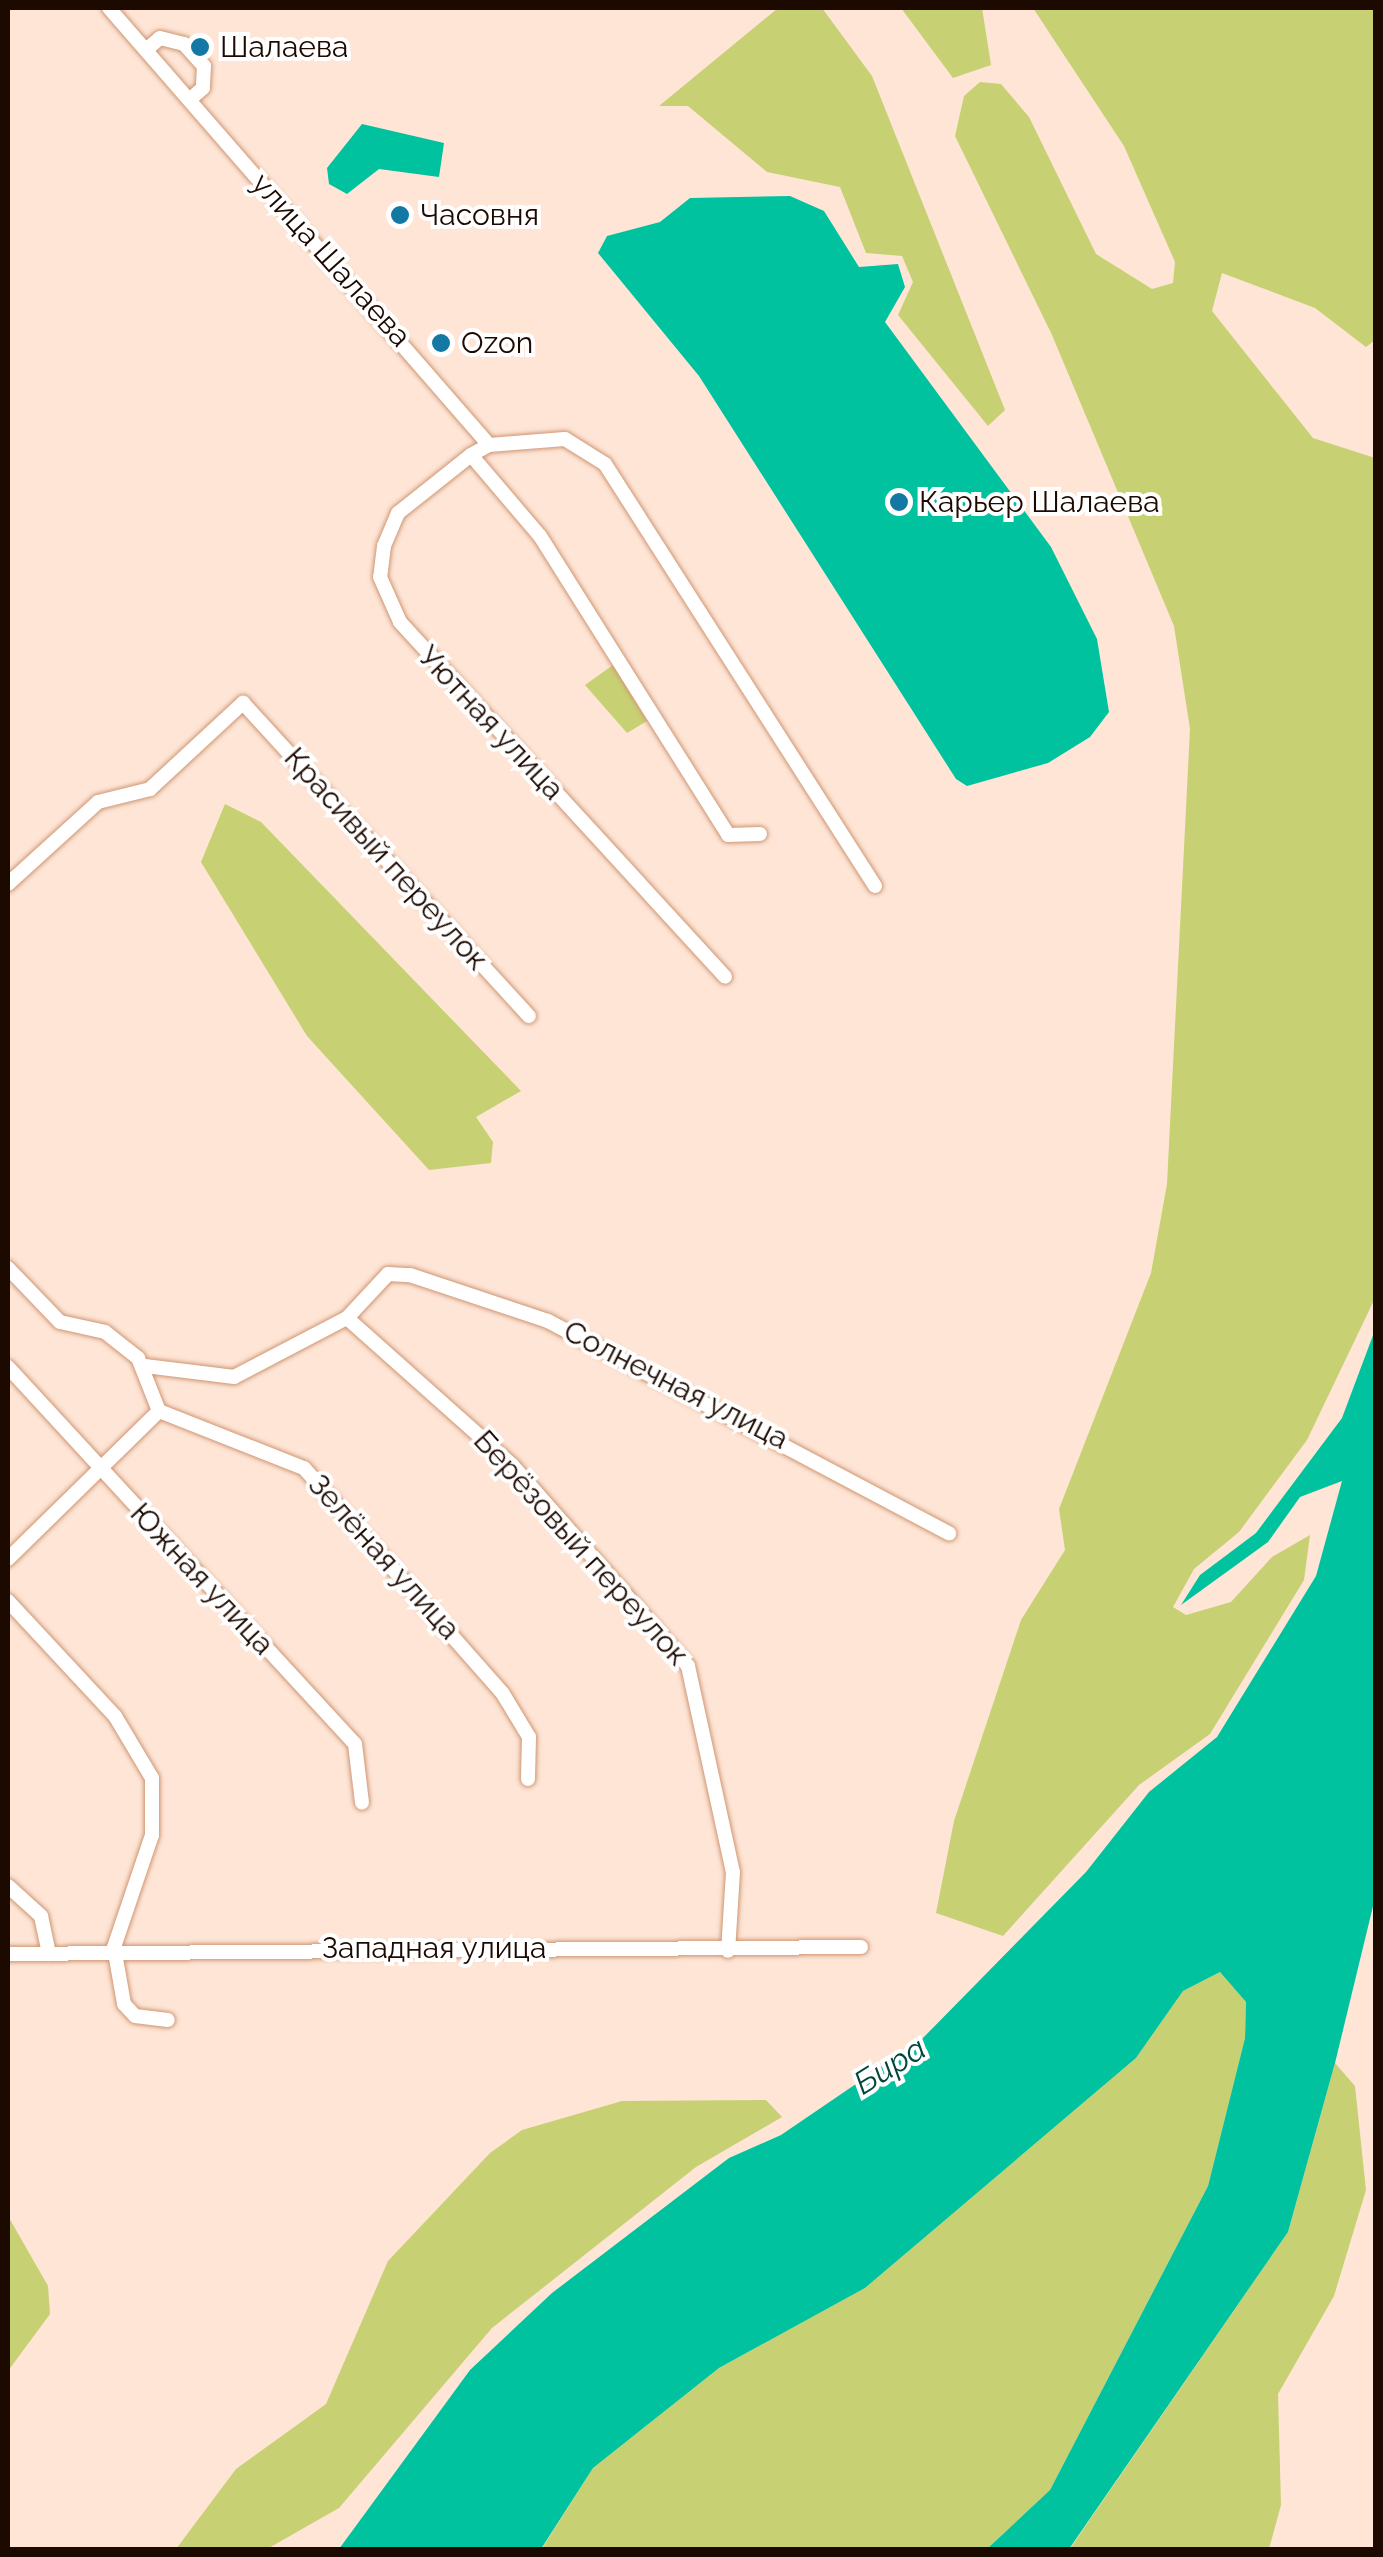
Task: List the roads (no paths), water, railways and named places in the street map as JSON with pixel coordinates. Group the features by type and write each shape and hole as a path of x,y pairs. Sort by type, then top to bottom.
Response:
{"street":[{"name":"улица Шалаева","path":"109,8 489,445"},
{"path":"146,50 160,38 184,44 204,66 203,88 189,100"},
{"path":"760,834 728,836 540,536 471,455 489,445 566,439 605,464 875,886"},
{"name":"Уютная улица","path":"471,455 398,512 380,577 400,622 725,977"},
{"name":"Красивый переулок","path":"8,886 98,802 150,789 243,703 529,1016"},
{"path":"8,1268 60,1322 105,1332 145,1366 160,1411 8,1560"},
{"name":"Солнечная улица","path":"347,1318 388,1274 548,1320 949,1533"},
{"path":"145,1366 234,1377 347,1318"},
{"name":"Берёзовый переулок","path":"347,1318 512,1466 688,1666 733,1872 728,1952"},
{"name":"Южная улица","path":"8,1368 355,1744 362,1803"},
{"name":"Зелёная улица","path":"160,1411 304,1468 503,1694 529,1737 528,1779"},
{"path":"8,1601 115,1716 152,1778 152,1835 114,1947 124,2004 135,2016 168,2020"},
{"path":"8,1886 41,1916 49,1954"},
{"name":"Западная улица","path":"8,1954 114,1947 728,1952 862,1947"}],"water":[{"path":"362,124 444,143 439,177 379,169 347,194 329,184 327,168"},
{"name":"Карьер Шалаева","path":"790,196 824,211 859,267 898,264 905,287 885,322 1051,547 1097,639 1109,712 1090,737 1048,763 967,786 956,779 699,376 598,253 607,236 660,222 690,198"},
{"name":"Бира","path":"1375,1330 1375,1898 1335,2063 1288,2232 1069,2549 987,2549 1050,2490 1208,2186 1245,2038 1246,2002 1220,1972 1183,1991 1136,2058 865,2288 719,2368 593,2468 541,2549 339,2549 470,2370 552,2293 729,2158 781,2135 922,2039 1086,1872 1149,1792 1217,1737 1316,1576 1342,1481 1300,1497 1268,1542 1181,1605 1200,1575 1256,1533 1342,1418"}],"place":[{"name":"Шалаева","path":"200,47"},
{"name":"Часовня","path":"400,215"},
{"name":"Ozon","path":"441,343"},
{"name":"Карьер Шалаева","path":"899,502"}]}
